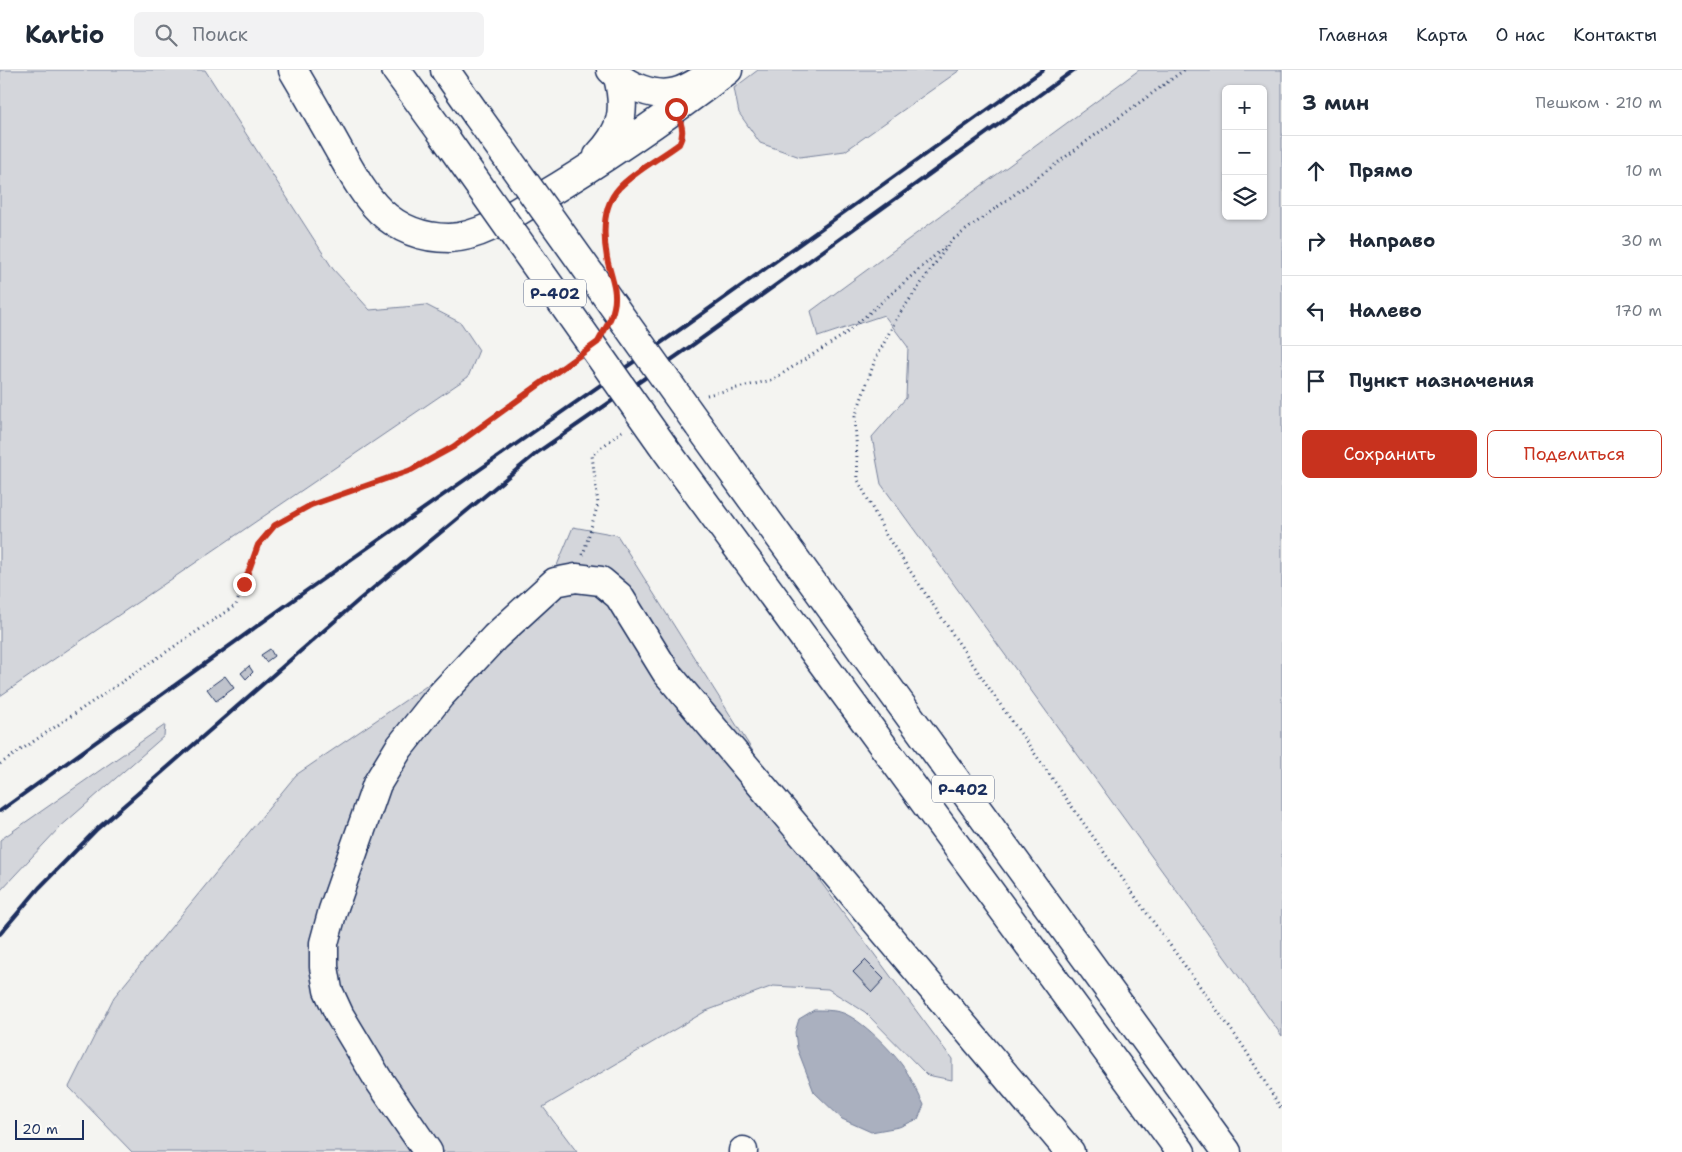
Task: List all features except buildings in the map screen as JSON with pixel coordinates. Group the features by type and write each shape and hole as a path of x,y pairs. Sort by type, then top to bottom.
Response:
{"main road":[{"path":"293,70 362,190 381,211 404,228 423,236 450,238 475,233 572,180 676,109 728,70"},
{"name":"Р-402","path":"396,70 666,450 1181,1152"},
{"name":"Р-402","path":"445,70 699,426 1226,1152"},
{"path":"614,74 638,89 657,93 675,92 695,84 719,70"},
{"path":"572,180 602,151 612,139 618,127 622,114 623,98 614,74"},
{"path":"428,1152 378,1079 340,1016 328,990 324,967 324,943 357,837 377,784 399,748 440,696 495,637 555,582 576,578 601,581 619,596 666,672 1070,1152"}],"path":[{"path":"698,397 772,380 844,335 951,241 1184,70"},
{"path":"607,257 604,224 609,205 618,189 630,177 679,144 683,137 682,125 676,109"},
{"path":"951,241 898,316 875,360 855,417 858,480 886,534 989,688 1146,912 1243,1046 1282,1110"},
{"path":"0,764 236,605 258,545 275,525 311,505 411,470 453,447 574,359"},
{"path":"576,578 598,504 592,455 629,426"}],"shaded area":[{"path":"0,70 205,70 333,269 370,310 426,305 461,323 479,350 468,377 0,696"},
{"path":"758,70 960,70 845,151 800,157 760,143 739,113 734,88"},
{"path":"1139,70 1282,70 1282,1036 881,484 872,437 906,398 908,347 884,315 818,337 811,311"},
{"path":"573,527 617,535 788,807 820,881 952,1059 952,1080 927,1075 865,1012 828,989 773,986 706,1011 543,1107 577,1152 132,1152 69,1087 114,997 296,775 485,646 543,599"},
{"path":"165,725 164,736 59,828 0,891 0,840"}],"water":[{"path":"814,1010 834,1011 848,1015 878,1038 903,1066 924,1105 918,1119 899,1127 871,1132 842,1119 814,1092 797,1048 795,1032 799,1019"}],"railway":[{"path":"0,811 303,593 685,326 1043,70"},
{"path":"0,934 39,888 96,830 360,599 538,452 694,344 1074,70"}],"route":[{"path":"244,584 258,545 275,525 311,505 411,470 453,447 598,342 615,306 615,287 607,257 604,224 609,205 618,189 630,177 679,144 683,137 682,125 676,109"}]}
